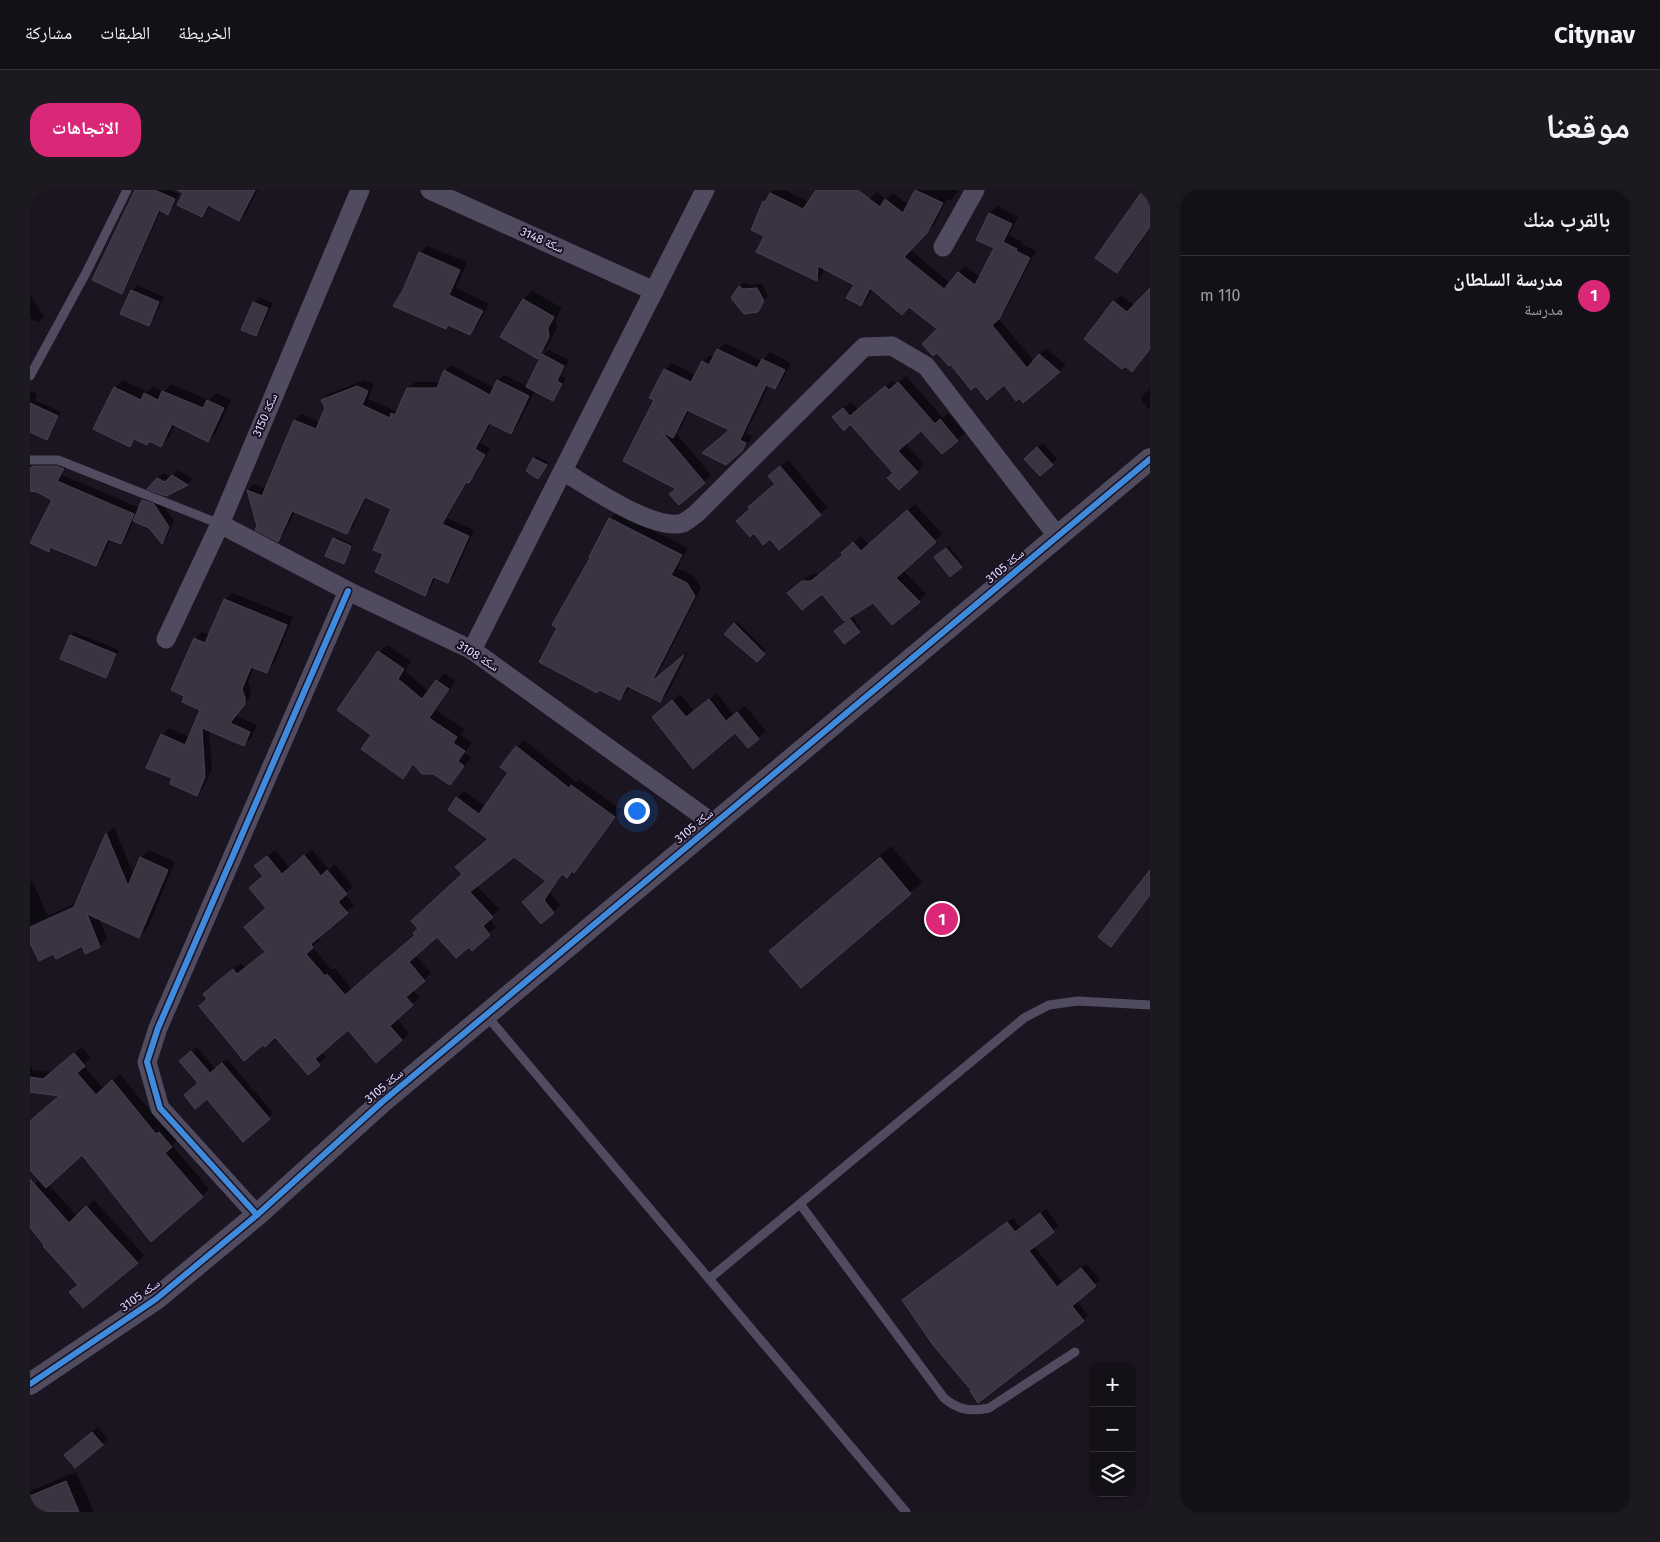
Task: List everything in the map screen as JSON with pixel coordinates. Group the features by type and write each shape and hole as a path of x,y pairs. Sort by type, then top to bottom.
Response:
{"street":[{"name":"سكة 3150","path":"166,639 220,524 360,190"},
{"name":"سكة 3148","path":"430,190 654,291"},
{"path":"472,650 706,190"},
{"path":"944,247 975,190"},
{"path":"563,471 640,516 668,524 683,523 696,514 864,347 892,346 926,366 1058,537"},
{"name":"سكة 3105","path":"256,1215 382,1102 1150,459"},
{"name":"سكة 3108","path":"220,524 348,591 472,650 714,824"},
{"path":"256,1215 160,1108 147,1062 158,1028 348,591"},
{"name":"سكه 3105","path":"30,1384 156,1299 256,1215"}],"lane":[{"path":"30,376 88,271 127,190"},
{"path":"30,460 58,460 220,524"},
{"path":"709,1279 1024,1018 1049,1005 1078,1001 1150,1005"},
{"path":"486,1015 906,1512"},
{"path":"800,1204 944,1398 952,1405 963,1410 989,1408 1075,1352"}],"building":[{"path":"135,190 155,190 175,199 168,215 159,210 122,294 92,280"},
{"path":"177,190 255,190 239,221 208,205 202,217 177,205 183,193"},
{"path":"816,190 858,190 880,207 885,199 903,213 915,190 943,203 927,233 904,257 944,289 958,272 975,285 994,248 976,240 989,213 1012,224 1003,242 1030,258 999,319 992,325 1027,368 1039,354 1060,372 1023,403 1020,398 1016,401 1004,385 987,400 976,386 971,390 950,364 949,366 937,353 933,356 922,344 937,329 909,307 902,315 870,288 861,306 846,298 854,285 818,266 817,281 756,252 764,236 751,230 763,201 765,202 770,193 803,209"},
{"path":"1143,190 1150,190 1150,227 1117,273 1095,258"},
{"path":"419,252 460,270 449,295 483,311 470,335 448,325 446,329 393,306 403,290"},
{"path":"739,286 743,289 757,288 764,301 758,312 744,314 731,298"},
{"path":"1150,288 1150,349 1132,372 1125,366 1122,369 1084,339 1113,301 1127,312"},
{"path":"131,290 159,302 149,326 120,314"},
{"path":"523,299 554,317 548,328 549,337 538,359 500,337"},
{"path":"253,302 268,308 256,336 241,330"},
{"path":"717,349 757,368 762,359 785,370 775,389 766,385 740,440 746,443 742,451 726,465 702,453 729,430 687,410 673,438 662,432 705,483 679,505 669,494 676,489 623,461 654,400 649,398 664,369 691,382 702,361 709,365"},
{"path":"542,354 564,366 557,381 562,384 553,401 526,387"},
{"path":"444,370 490,395 497,380 529,396 511,434 489,423 475,449 485,455 469,483 466,482 442,524 469,536 448,583 433,577 425,596 375,572 383,554 373,550 391,509 365,497 347,534 292,511 278,542 255,530 257,526 247,490 262,496 294,420 316,429 325,408 321,400 357,386 368,391 362,405 390,418 391,413 395,415 407,388 437,388"},
{"path":"898,382 935,424 940,419 958,441 942,454 921,431 898,451 918,472 899,490 887,478 893,473 850,424 844,431 832,417 843,408 850,416 885,386 889,390"},
{"path":"114,387 141,400 144,393 158,400 162,391 203,408 207,400 224,408 208,442 172,424 161,447 149,441 147,445 134,439 130,447 93,429"},
{"path":"30,403 58,416 47,440 30,432"},
{"path":"1037,447 1053,465 1040,476 1024,459"},
{"path":"533,458 547,465 538,479 526,471"},
{"path":"33,466 57,466 64,469 57,481 134,514 121,544 108,539 96,566 50,547 49,552 30,543 52,500 37,492 30,491 30,468"},
{"path":"780,466 821,515 779,550 770,539 763,545 754,533 750,537 736,521 750,509 748,507 775,484 768,476"},
{"path":"172,475 188,485 166,496 147,489 157,478 165,482"},
{"path":"142,500 154,504 169,527 162,544 149,528 133,521"},
{"path":"907,510 936,542 896,578 920,602 892,625 873,603 844,621 822,594 802,610 787,593 802,581 811,581 843,555 841,553 853,542 861,551"},
{"path":"609,518 682,555 671,575 687,583 695,596 652,681 684,655 660,702 627,686 620,700 599,690 597,693 539,662 557,628 552,625 590,558"},
{"path":"333,538 351,546 344,564 325,556"},
{"path":"946,548 962,567 950,577 934,557"},
{"path":"224,599 287,625 267,673 251,667 242,689 245,704 230,723 250,732 244,746 202,728 205,777 197,796 170,784 172,778 146,768 161,734 185,745 200,710 182,702 184,696 171,690 194,638 205,643"},
{"path":"850,619 860,632 844,644 834,631"},
{"path":"734,623 765,654 757,662 724,634"},
{"path":"70,635 116,654 106,678 60,659"},
{"path":"378,651 404,669 398,679 422,699 436,680 449,689 429,718 457,737 453,743 465,751 458,761 464,766 450,785 433,774 422,774 413,764 403,779 361,749 371,735 337,710"},
{"path":"709,699 726,721 737,712 759,739 748,748 735,733 693,769 652,717 672,700 686,717"},
{"path":"516,746 569,788 571,785 615,817 574,873 572,871 567,878 562,874 544,900 554,913 541,924 522,902 546,881 514,857 470,892 493,917 483,926 490,935 472,951 469,947 456,958 437,937 409,962 425,981 406,997 413,1005 390,1026 402,1040 376,1063 348,1030 315,1059 320,1065 308,1075 275,1037 265,1047 263,1045 244,1061 199,1006 207,999 203,994 217,982 233,969 237,974 265,952 244,927 266,908 249,888 263,876 254,866 267,856 282,874 304,855 321,876 327,870 347,894 338,902 348,913 311,944 313,948 306,954 345,995 415,935 413,933 418,929 411,921 462,874 455,867 488,839 448,810 456,797 479,814 508,773 500,767"},
{"path":"106,833 128,886 140,857 168,870 139,938 87,914 100,947 85,954 82,946 56,959 53,954 39,961 30,943 30,927 74,907"},
{"path":"880,857 911,894 801,988 769,951"},
{"path":"1150,870 1150,895 1111,947 1098,937"},
{"path":"191,1051 210,1073 222,1063 270,1119 243,1142 207,1099 195,1109 184,1095 198,1083 179,1061"},
{"path":"74,1053 85,1066 77,1073 96,1095 112,1080 156,1134 159,1132 172,1147 165,1153 203,1197 151,1242 82,1155 46,1188 30,1170 30,1121 59,1096 30,1092 30,1077 43,1079"},
{"path":"30,1179 69,1223 86,1206 138,1263 83,1308 69,1292 78,1285 43,1246 30,1228"},
{"path":"1040,1213 1054,1232 1029,1251 1057,1287 1081,1268 1096,1286 1072,1306 1084,1321 978,1403 971,1390 933,1345 902,1300 1007,1222 1015,1232"},
{"path":"92,1432 103,1445 75,1468 64,1455"},
{"path":"66,1481 79,1512 30,1512 30,1496"}],"cycle path":[{"path":"30,1384 156,1299 257,1215 382,1102 1150,459"},
{"path":"257,1215 160,1108 147,1062 158,1028 348,591"}],"place":[{"name":"مدرسة السلطان","path":"942,919"}]}
